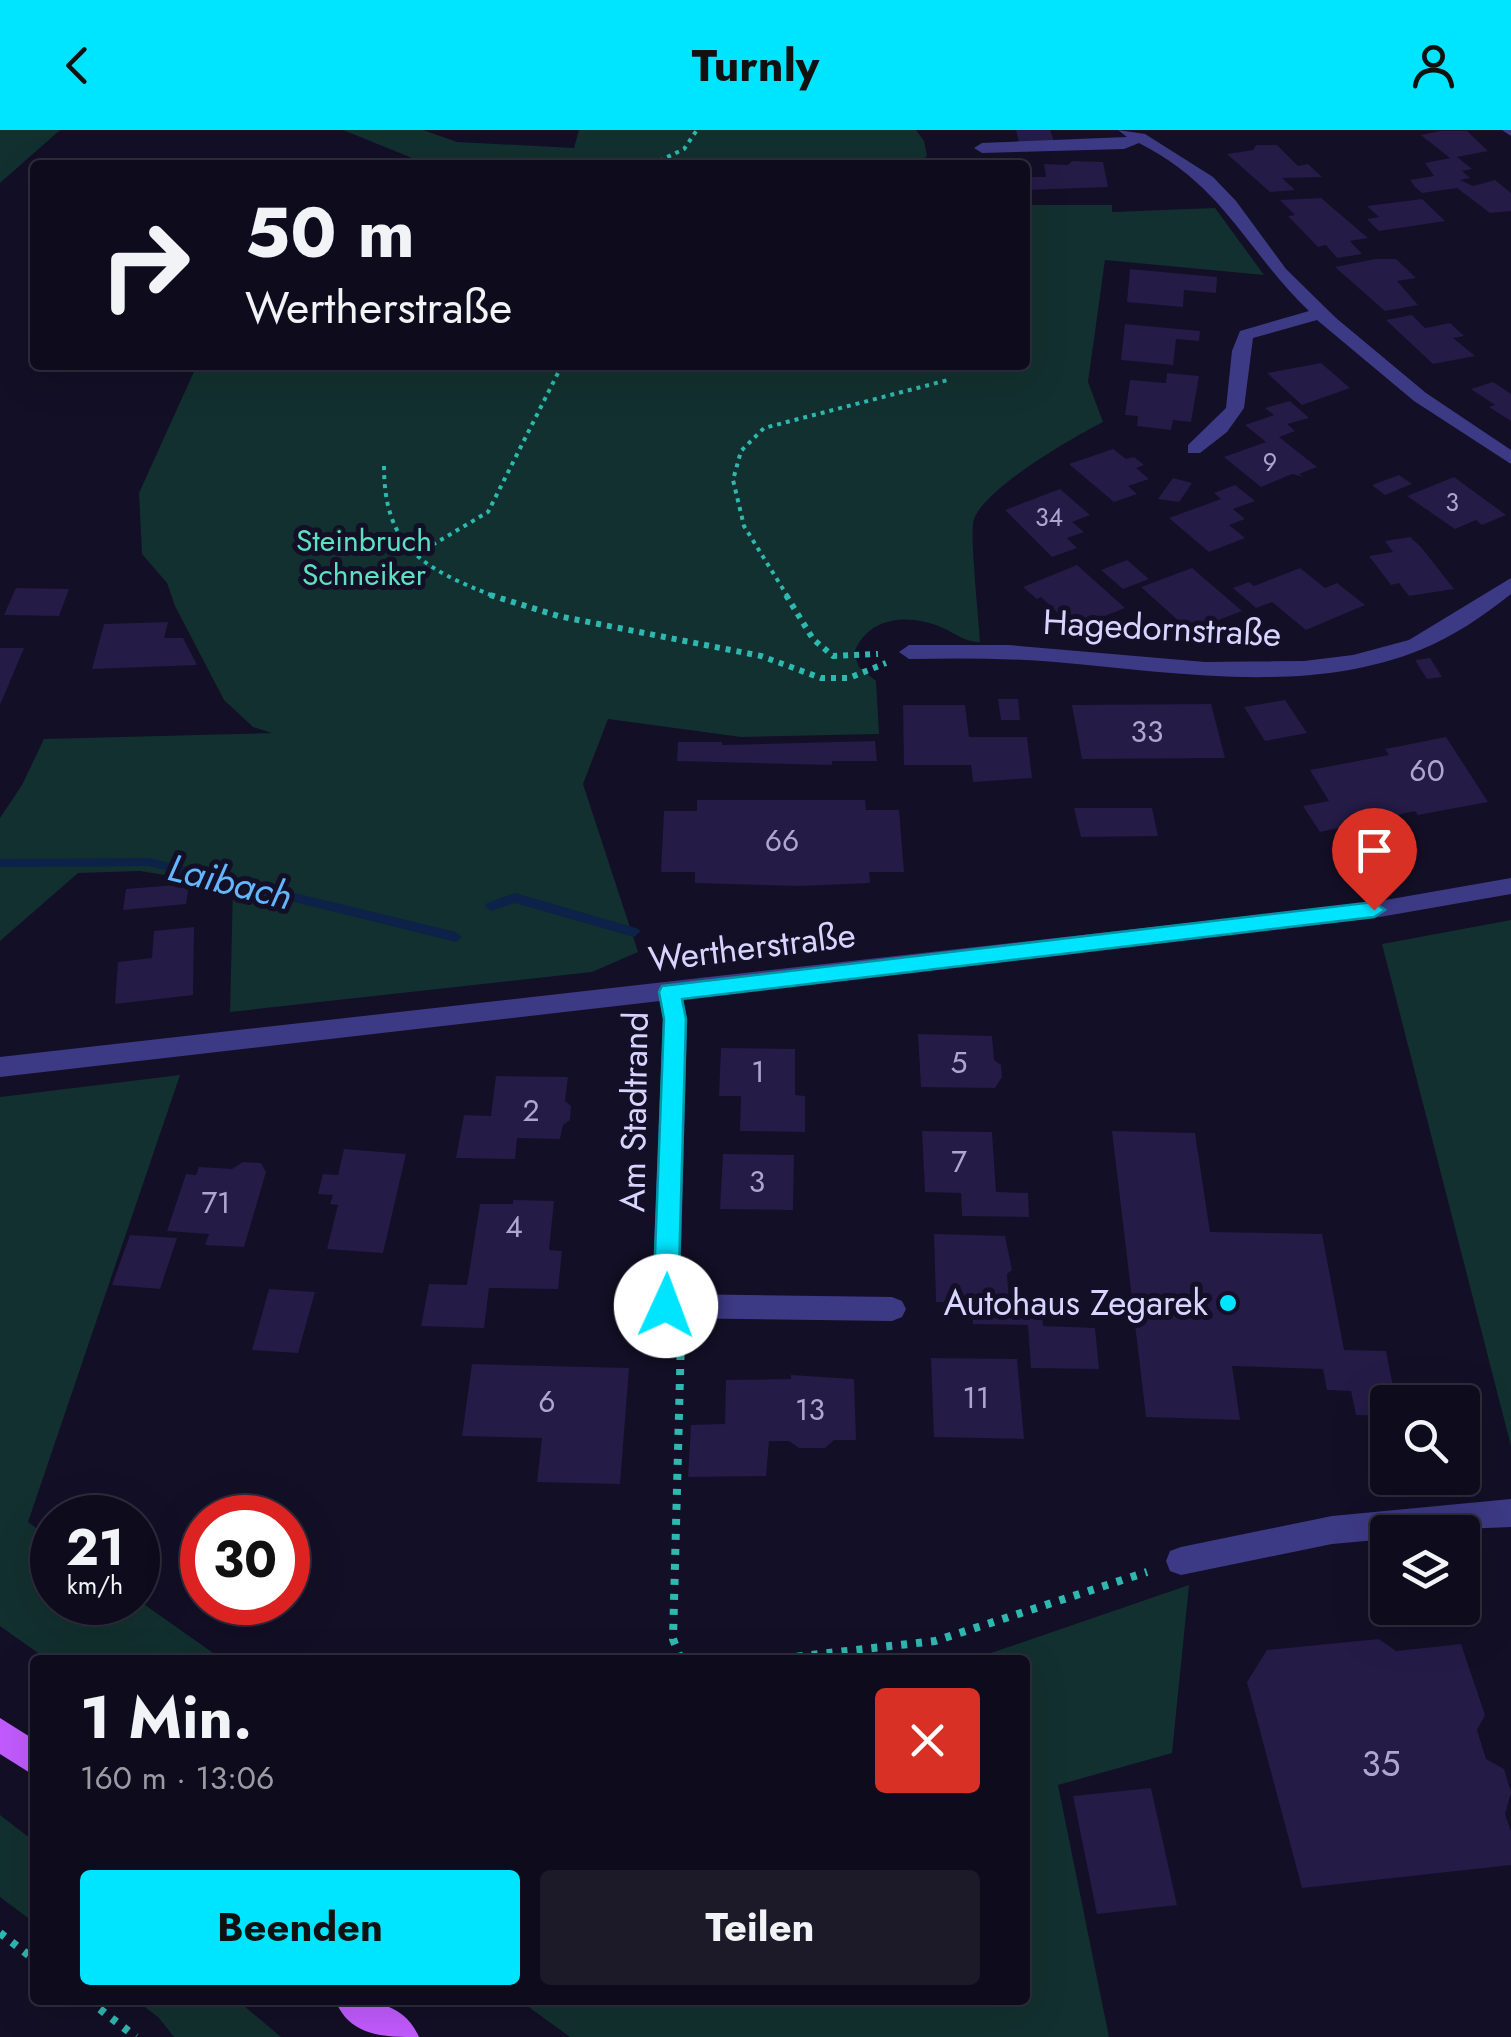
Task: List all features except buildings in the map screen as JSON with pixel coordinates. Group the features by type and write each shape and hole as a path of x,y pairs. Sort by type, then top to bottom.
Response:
{"main road":[{"path":"0,1734 30,1756"},
{"path":"359,2005 401,2037"}],"street":[{"path":"982,148 1124,144 1132,133 1177,156 1229,202 1279,271 1322,313 1428,404 1511,458"},
{"path":"1194,449 1228,420 1238,400 1240,346 1246,335 1322,313"},
{"name":"Hagedornstraße","path":"909,652 1005,652 1220,669 1302,668 1402,650 1471,616 1511,584"},
{"name":"Wertherstraße","path":"0,1067 1356,912 1511,886"},
{"name":"Am Stadtrand","path":"666,1306 675,1019 670,992"},
{"path":"666,1306 892,1308"},
{"path":"1181,1561 1332,1530 1511,1512"}],"path":[{"path":"661,160 684,149 697,130"},
{"path":"416,554 488,512 559,370"},
{"path":"909,652 843,658 825,651 813,638 744,526 733,480 740,451 764,428 948,380"},
{"path":"384,466 384,501 396,533 416,554 474,592 542,613 756,654 800,676 856,677 909,652"},
{"path":"666,1306 682,1343 673,1639 679,1655"},
{"path":"811,1655 935,1641 1181,1561"},
{"path":"0,1933 30,1956"},
{"path":"94,2005 136,2037"}],"green space":[{"path":"0,130 60,130 0,183"},
{"path":"343,130 423,130 457,142 574,148 579,130 916,130 924,141 927,156 923,160 417,160"},
{"name":"Steinbruch Schneiker","path":"1030,205 1112,205 1112,212 1215,208 1264,275 1105,260 1088,382 1103,422 1012,478 974,519 980,642 917,620 879,625 860,641 854,653 859,667 876,681 879,734 741,737 608,719 583,784 638,952 592,972 230,1012 233,886 140,871 78,873 0,941 0,818 22,785 44,739 272,733 253,727 224,700 167,583 142,554 139,493 195,370 1030,370"},
{"path":"1511,920 1511,1446 1382,944"},
{"path":"180,1075 37,1495 30,1495 30,1625 160,1625 160,1616 216,1655 41,1655 0,1626 0,1097"},
{"path":"1189,1585 1172,1753 1058,1785 1109,2037 570,2037 526,2005 1030,2005 1030,1655 980,1655"},
{"path":"0,1815 30,1838 30,1919 0,1897"},
{"path":"142,2005 243,2005 281,2037 174,2037"}],"waterway":[{"name":"Laibach","path":"0,863 149,862 456,937"},
{"name":"Laibach","path":"491,906 515,898 634,932"}],"place":[{"name":"Autohaus Zegarek","path":"1228,1303"}],"route":[{"path":"666,1306 675,1019 670,992 1374,910"}]}
